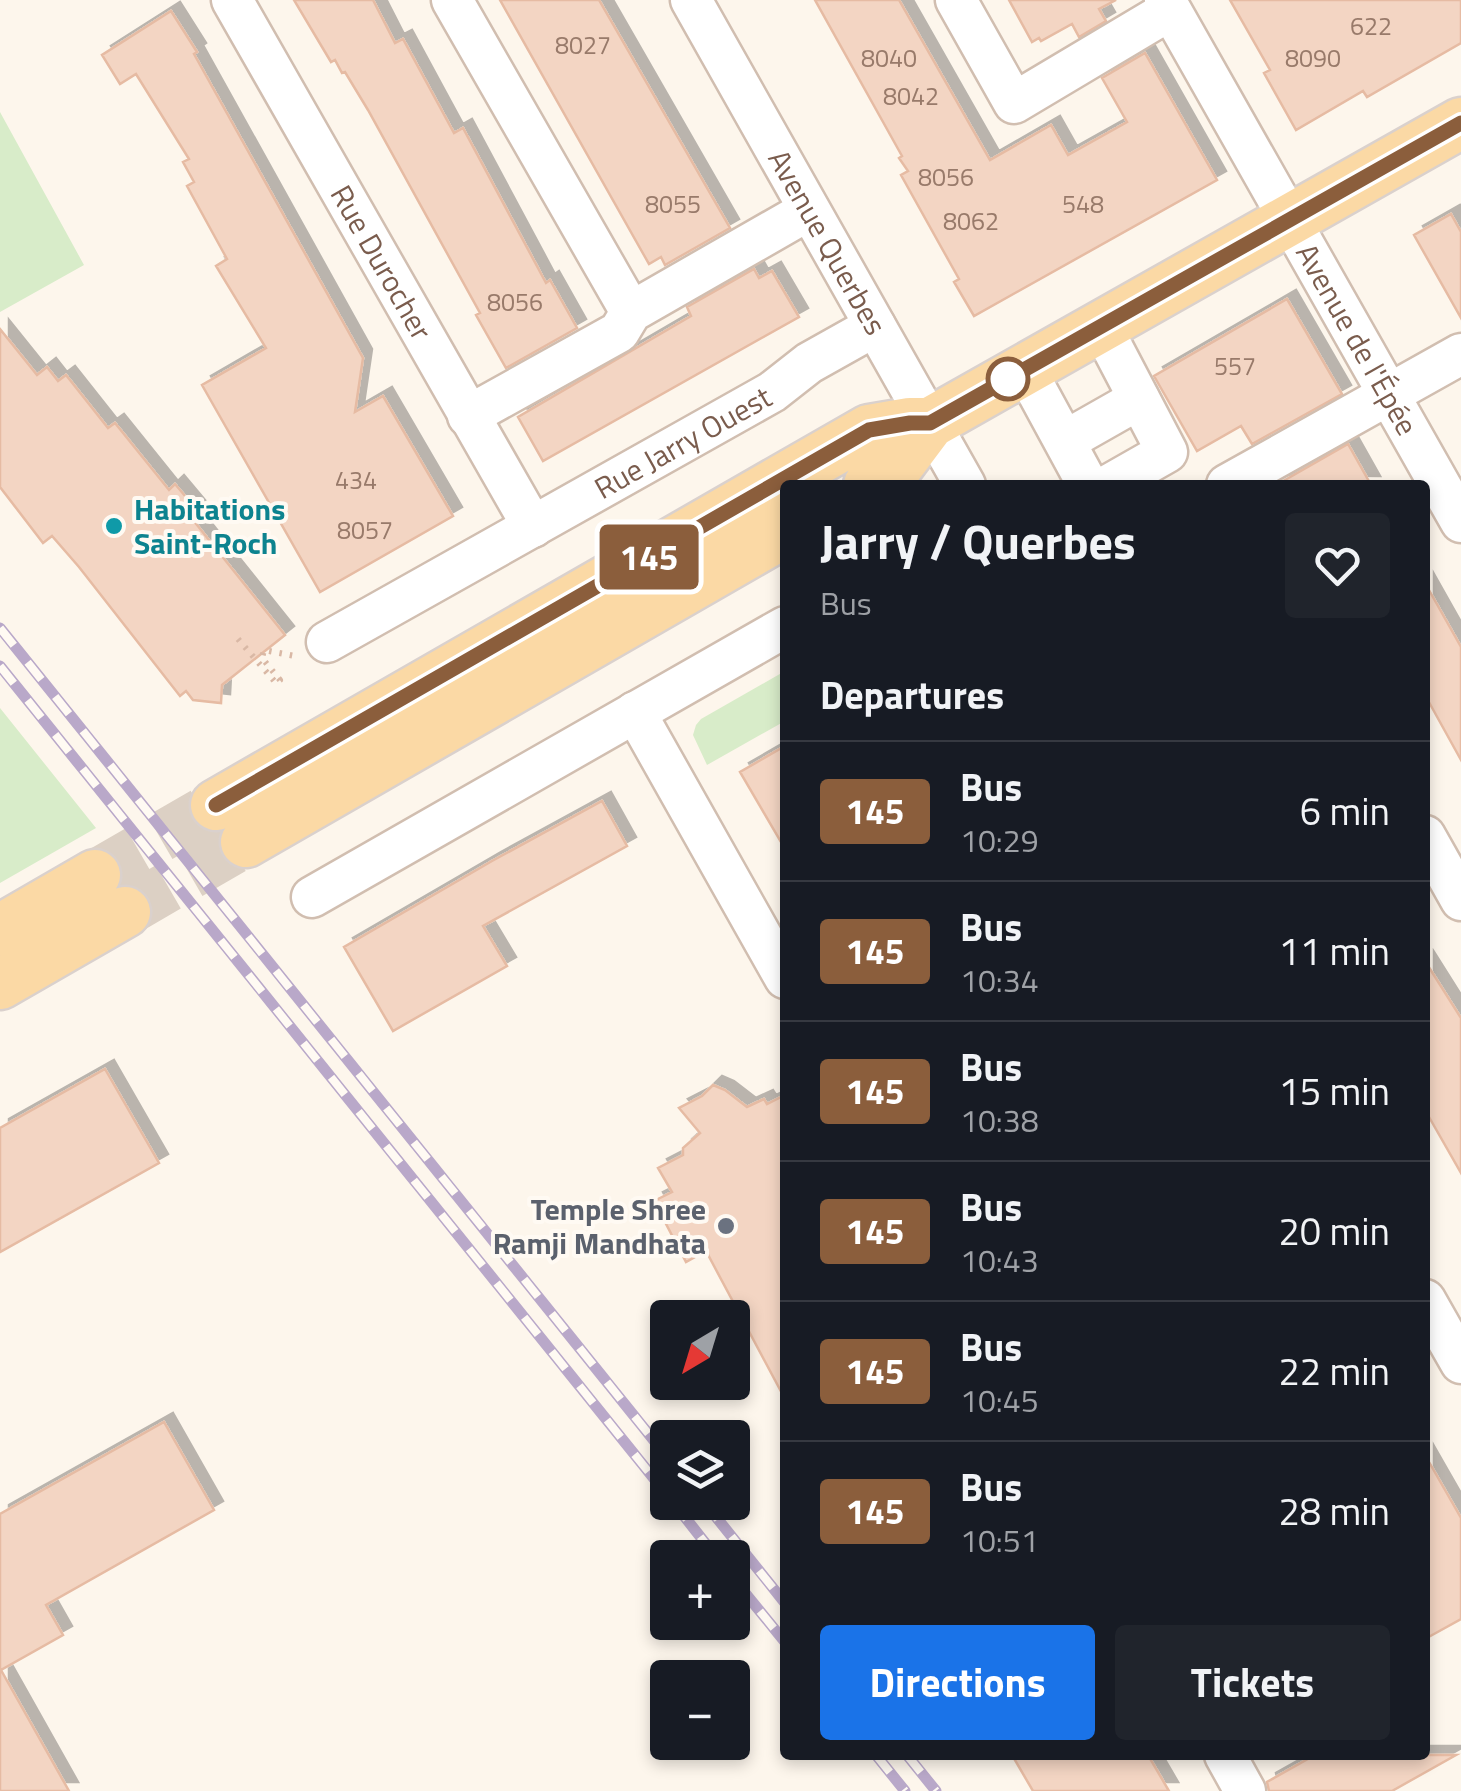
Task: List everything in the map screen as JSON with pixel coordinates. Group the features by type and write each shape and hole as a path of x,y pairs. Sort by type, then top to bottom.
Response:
{"main road":[{"path":"878,480 894,471 930,423 1461,123"},
{"path":"788,480 869,430 930,423"},
{"path":"780,485 232,824 780,535"},
{"path":"0,930 110,893 0,984"}],"street":[{"name":"Rue Durocher","path":"232,0 533,527"},
{"path":"452,0 631,312"},
{"name":"Avenue Querbes","path":"691,0 962,480"},
{"path":"956,0 1014,103 1179,7"},
{"name":"Avenue de l'Épée","path":"1179,7 1290,218 1461,522"},
{"path":"468,416 619,332 631,312 810,210"},
{"name":"Rue Jarry Ouest","path":"311,649 772,392 809,363 875,326"},
{"path":"1101,326 1150,443"},
{"path":"1236,480 1461,354"},
{"path":"1026,369 1085,470"},
{"path":"1085,470 1150,443"},
{"path":"1085,470 1150,443"},
{"path":"312,898 780,630"},
{"path":"635,712 780,969"},
{"path":"1430,845 1461,900"},
{"path":"1430,1309 1461,1364"},
{"path":"1227,1760 1245,1791"}],"path":[{"path":"238,639 276,683 280,680 262,658 264,650 311,649"}],"green space":[{"path":"0,112 84,265 0,312"},
{"path":"780,674 780,724 707,765 693,735 701,719"},
{"path":"0,708 96,828 0,883"}],"building":[{"path":"294,0 373,0 395,43 403,39 454,133 463,128 546,283 550,280 577,328 506,368 476,315 480,313 368,110 345,72 335,60 331,62"},
{"path":"500,0 599,0 730,228 665,265 661,257 649,264"},
{"path":"815,0 899,0 990,160 1051,125 1068,155 1127,122 1102,78 1145,53 1217,180 974,316 954,282 959,279 901,175 908,171 899,158 902,156"},
{"path":"1009,0 1116,0 1099,9 1106,21 1079,37 1072,24 1032,42"},
{"path":"1230,0 1461,0 1461,43 1367,97 1363,91 1296,130 1264,73 1270,70"},
{"path":"171,11 363,358 355,412 383,396 453,516 320,592 202,385 266,348 216,266 227,259 187,186 194,182 183,162 189,159 136,74 120,84 102,55"},
{"path":"1451,214 1461,232 1461,318 1414,235"},
{"path":"754,269 759,278 772,271 799,317 543,461 518,417 691,316 687,307"},
{"path":"1287,299 1342,394 1252,444 1241,426 1197,451 1154,376"},
{"name":"Habitations Saint-Roch","path":"0,329 37,375 47,367 58,381 66,375 108,428 115,423 169,490 175,484 196,509 189,515 285,635 222,685 221,703 193,700 186,691 180,696 79,567 52,536 43,543 0,487"},
{"path":"1348,444 1368,480 1285,480"},
{"path":"1430,592 1461,647 1461,760 1430,704"},
{"path":"780,749 780,840 740,772"},
{"path":"602,801 627,846 483,926 507,966 393,1031 344,947"},
{"path":"1430,969 1461,1018 1461,1173 1430,1119"},
{"path":"105,1069 159,1163 0,1252 0,1128"},
{"name":"Temple Shree Ramji Mandhata","path":"713,1085 747,1107 780,1098 780,1390 750,1333 750,1300 732,1300 706,1251 686,1262 654,1201 672,1192 658,1168 683,1155 683,1148 700,1133 679,1108"},
{"path":"164,1422 214,1510 46,1605 63,1635 1,1670 69,1791 0,1791 0,1514"},
{"path":"1430,1464 1461,1518 1461,1619 1430,1636"},
{"path":"1430,1755 1456,1755 1392,1791 1269,1791 1267,1782 1306,1760 1430,1760"},
{"path":"1015,1760 1151,1760 1169,1791 1033,1791"}],"tunnel":[{"path":"95,875 216,805"},
{"path":"125,912 246,842"}],"railway":[{"path":"0,628 650,1436"},
{"path":"0,666 650,1474"},
{"path":"687,1520 703,1540"},
{"path":"718,1520 780,1597"},
{"path":"750,1599 780,1636"},
{"path":"880,1760 905,1791"},
{"path":"911,1760 936,1791"}],"bus line":[{"name":"145","path":"782,480 869,430 930,423 1461,123"},
{"name":"145","path":"216,805 780,481"}],"place":[{"name":"Habitations Saint-Roch","path":"114,526"},
{"name":"Temple Shree Ramji Mandhata","path":"726,1226"}]}
